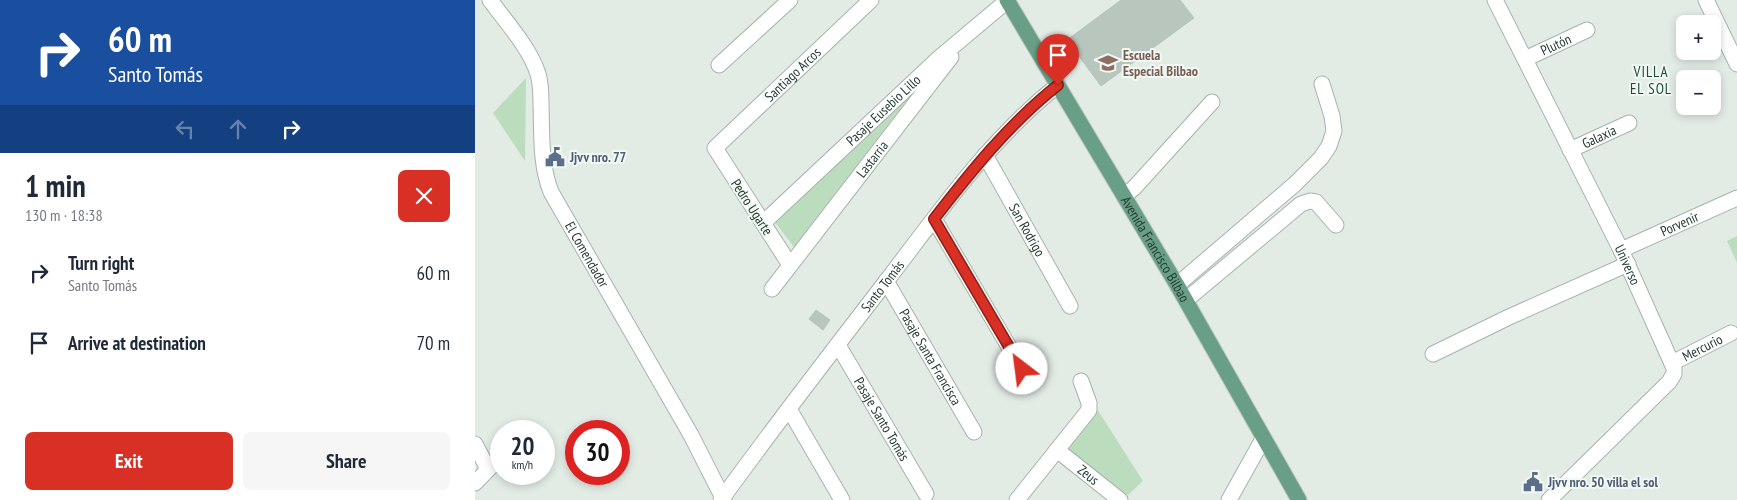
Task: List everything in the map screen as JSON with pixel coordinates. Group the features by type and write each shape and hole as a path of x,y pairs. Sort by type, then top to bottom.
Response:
{"main road":[{"name":"Avenida Francisco Bilbao","path":"1007,0 1177,284 1299,500"}],"street":[{"name":"El Comendador","path":"490,0 533,61 538,74 541,87 543,163 551,192 691,435 722,499"},
{"path":"719,65 789,0"},
{"name":"Santiago Arcos","path":"715,148 871,0"},
{"name":"Pasaje Eusebio Lillo","path":"763,223 939,58 1007,0"},
{"name":"Universo","path":"1495,0 1628,264 1672,363"},
{"path":"1706,0 1737,64"},
{"name":"Lastarria","path":"772,289 972,30"},
{"name":"Plutón","path":"1525,59 1587,30"},
{"path":"1177,284 1295,184 1321,158 1329,146 1334,131 1332,116 1322,84"},
{"name":"Santo Tomás","path":"722,499 934,219 985,155 1019,119 1058,85"},
{"path":"1124,196 1134,188 1212,102"},
{"name":"Galaxia","path":"1570,150 1629,123"},
{"name":"Pedro Ugarte","path":"715,148 790,265"},
{"name":"San Rodrigo","path":"985,155 1070,306"},
{"name":"Porvenir","path":"1621,250 1737,198"},
{"path":"1186,300 1301,204 1310,200 1317,202 1336,225"},
{"path":"934,219 1022,369"},
{"path":"1433,354 1509,317 1628,264"},
{"name":"Pasaje Santa Francisca","path":"887,281 974,432"},
{"name":"Mercurio","path":"1672,363 1731,333"},
{"name":"Pasaje Santo Tomás","path":"838,345 926,494"},
{"path":"1549,500 1669,382 1674,374 1672,363"},
{"path":"1017,500 1089,410 1089,403 1081,382"},
{"path":"789,409 842,500"},
{"path":"1229,500 1263,439"},
{"path":"475,444 489,469 475,483"},
{"name":"Zeus","path":"1057,450 1120,500"}],"green space":[{"path":"526,78 525,161 493,113"},
{"path":"919,84 794,247 774,221"},
{"path":"1737,236 1737,263 1727,241"},
{"path":"1097,409 1143,481 1128,495 1062,445"}],"building":[{"name":"Escuela Especial Bilbao","path":"1121,0 1180,0 1194,18 1101,86 1067,40"},
{"path":"816,310 830,320 823,330 809,319"}],"place":[{"name":"Escuela Especial Bilbao","path":"1108,63"},
{"name":"Jjvv nro. 77","path":"555,157"},
{"name":"Jjvv nro. 50 villa el sol","path":"1533,482"}],"district":[{"name":"VILLA EL SOL","path":"1651,80"}],"route":[{"path":"1022,369 934,219 985,155 1019,119 1058,85"}]}
